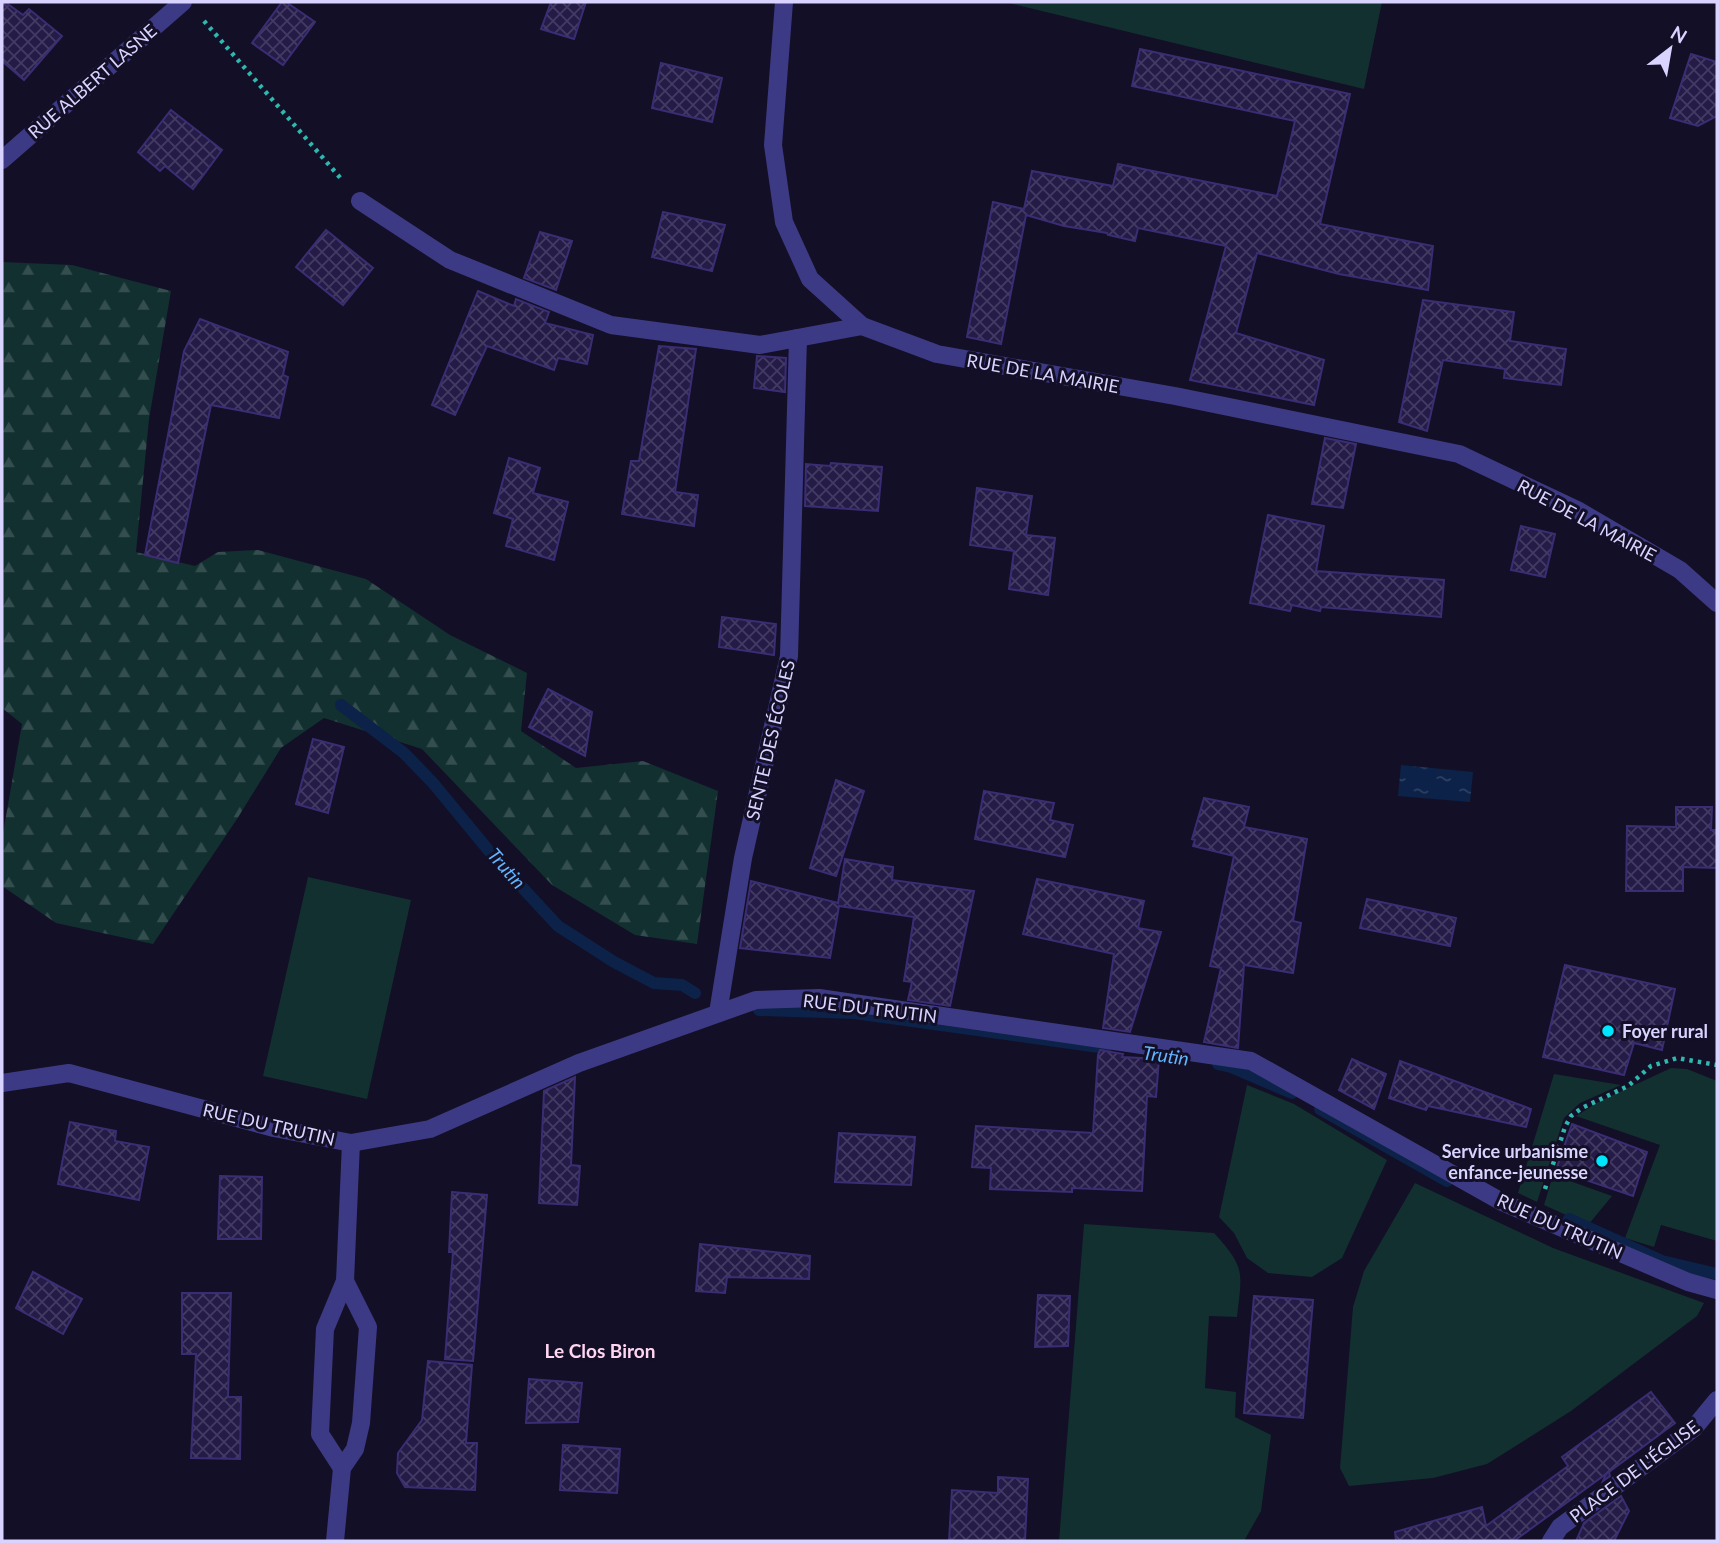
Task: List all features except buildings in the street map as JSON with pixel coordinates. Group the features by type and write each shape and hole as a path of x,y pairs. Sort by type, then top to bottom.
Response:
{"street":[{"path":"784,2 773,145 784,222 810,278 862,326"},
{"name":"RUE ALBERT LASNE","path":"2,160 190,7"},
{"path":"360,201 450,260 611,325 761,345 862,326"},
{"name":"RUE DE LA MAIRIE","path":"862,326 937,354 1175,396 1459,454 1579,511 1680,570 1717,603"},
{"name":"SENTE DES ÉCOLES","path":"718,1013 743,858 789,656 798,338"},
{"name":"RUE DU TRUTIN","path":"2,1083 69,1073 274,1128 351,1143 430,1129 579,1063 756,1000 819,998 1251,1061 1502,1202 1688,1282 1717,1290"},
{"path":"342,1468 320,1434 325,1329 345,1281 351,1143"},
{"path":"335,1541 342,1468 355,1449 361,1423 368,1327 345,1281"},
{"name":"PLACE DE L'ÉGLISE","path":"1551,1541 1560,1527 1694,1427 1717,1400"}],"path":[{"path":"190,7 360,201"},
{"path":"1537,1217 1565,1127 1571,1116 1593,1102 1628,1086 1651,1066 1677,1058 1717,1065"}],"green space":[{"path":"1005,2 1382,2 1364,89"},
{"path":"2,262 72,265 171,291 149,419 136,552 195,566 218,552 258,550 366,579 450,635 527,673 521,731 576,768 643,761 718,791 697,944 635,935 552,885 422,749 324,718 281,748 153,944 56,923 2,886 2,839 22,724 2,708"},
{"path":"308,877 411,900 367,1099 263,1076"},
{"path":"1671,1068 1687,1069 1717,1081 1717,1241 1661,1225 1654,1247 1625,1238 1660,1145 1576,1116 1600,1101"},
{"path":"1554,1074 1621,1085 1580,1103 1564,1118 1537,1202 1518,1193"},
{"path":"1247,1085 1294,1104 1387,1160 1342,1258 1312,1277 1268,1273 1247,1258 1234,1233 1219,1217"},
{"path":"1553,1175 1612,1196 1588,1225 1544,1205"},
{"path":"1415,1183 1553,1248 1704,1303 1697,1316 1571,1411 1487,1464 1433,1478 1349,1486 1340,1468 1353,1307 1364,1271"},
{"path":"1084,1224 1214,1233 1237,1263 1240,1290 1237,1317 1209,1316 1205,1388 1236,1392 1235,1417 1271,1435 1261,1511 1244,1541 1059,1541"}],"water":[{"path":"1401,765 1473,772 1470,802 1398,796"}],"waterway":[{"name":"Trutin","path":"341,705 404,753 558,926 614,962 654,983 682,985 695,993"},
{"name":"Trutin","path":"759,1010 854,1013 1106,1048"},
{"name":"Trutin","path":"1218,1064 1292,1093"},
{"name":"Trutin","path":"1320,1109 1447,1181"},
{"name":"Trutin","path":"1569,1219 1662,1261 1717,1274"}],"place":[{"name":"Foyer rural","path":"1608,1031"},
{"name":"Service urbanisme enfance-jeunesse","path":"1602,1161"}],"district":[{"name":"Le Clos Biron","path":"600,1350"}]}
